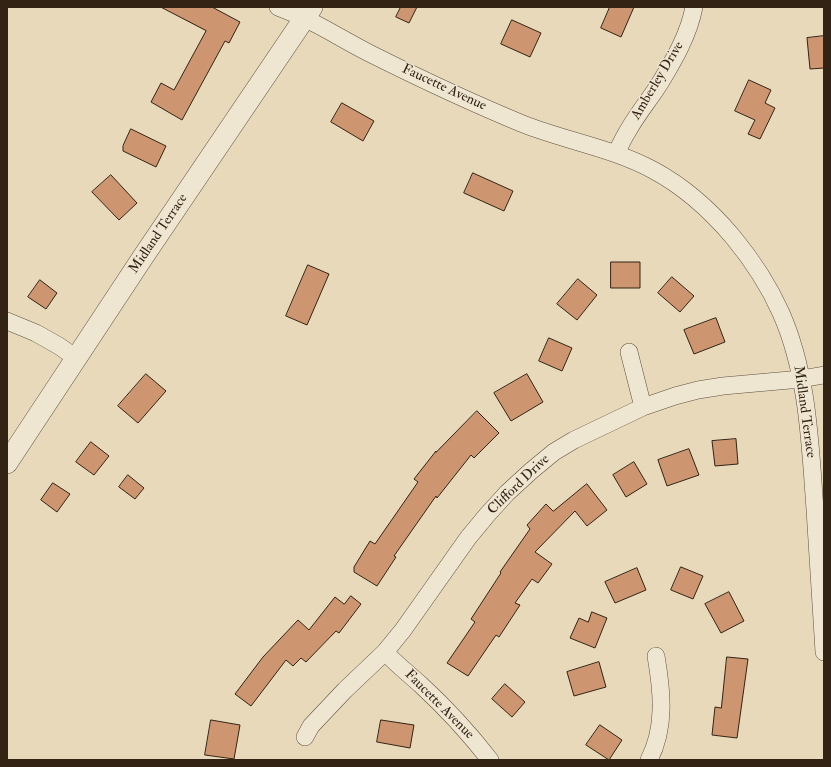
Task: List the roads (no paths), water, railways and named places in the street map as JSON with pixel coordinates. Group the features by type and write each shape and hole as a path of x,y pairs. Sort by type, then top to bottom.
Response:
{"street":[{"name":"Faucette Avenue","path":"278,7 308,13 371,54 525,125 616,154"},
{"name":"Amberley Drive","path":"616,154 629,129 660,83 678,50 692,17 694,7"},
{"name":"Midland Terrace","path":"7,462 308,13"},
{"name":"Midland Terrace","path":"616,154 654,170 680,187 720,222 740,246 771,292 782,314 796,354 806,405 811,452 824,652"},
{"path":"7,322 36,334 59,346 76,358"},
{"path":"629,352 643,407"},
{"name":"Clifford Drive","path":"305,737 311,726 384,652 403,630 468,538 487,515 530,471 554,452 574,440 643,407 675,396 723,386 801,379 824,375"},
{"name":"Faucette Avenue","path":"384,652 443,706 476,742 490,760"},
{"path":"649,760 657,738 662,708 660,680 656,656"}]}
